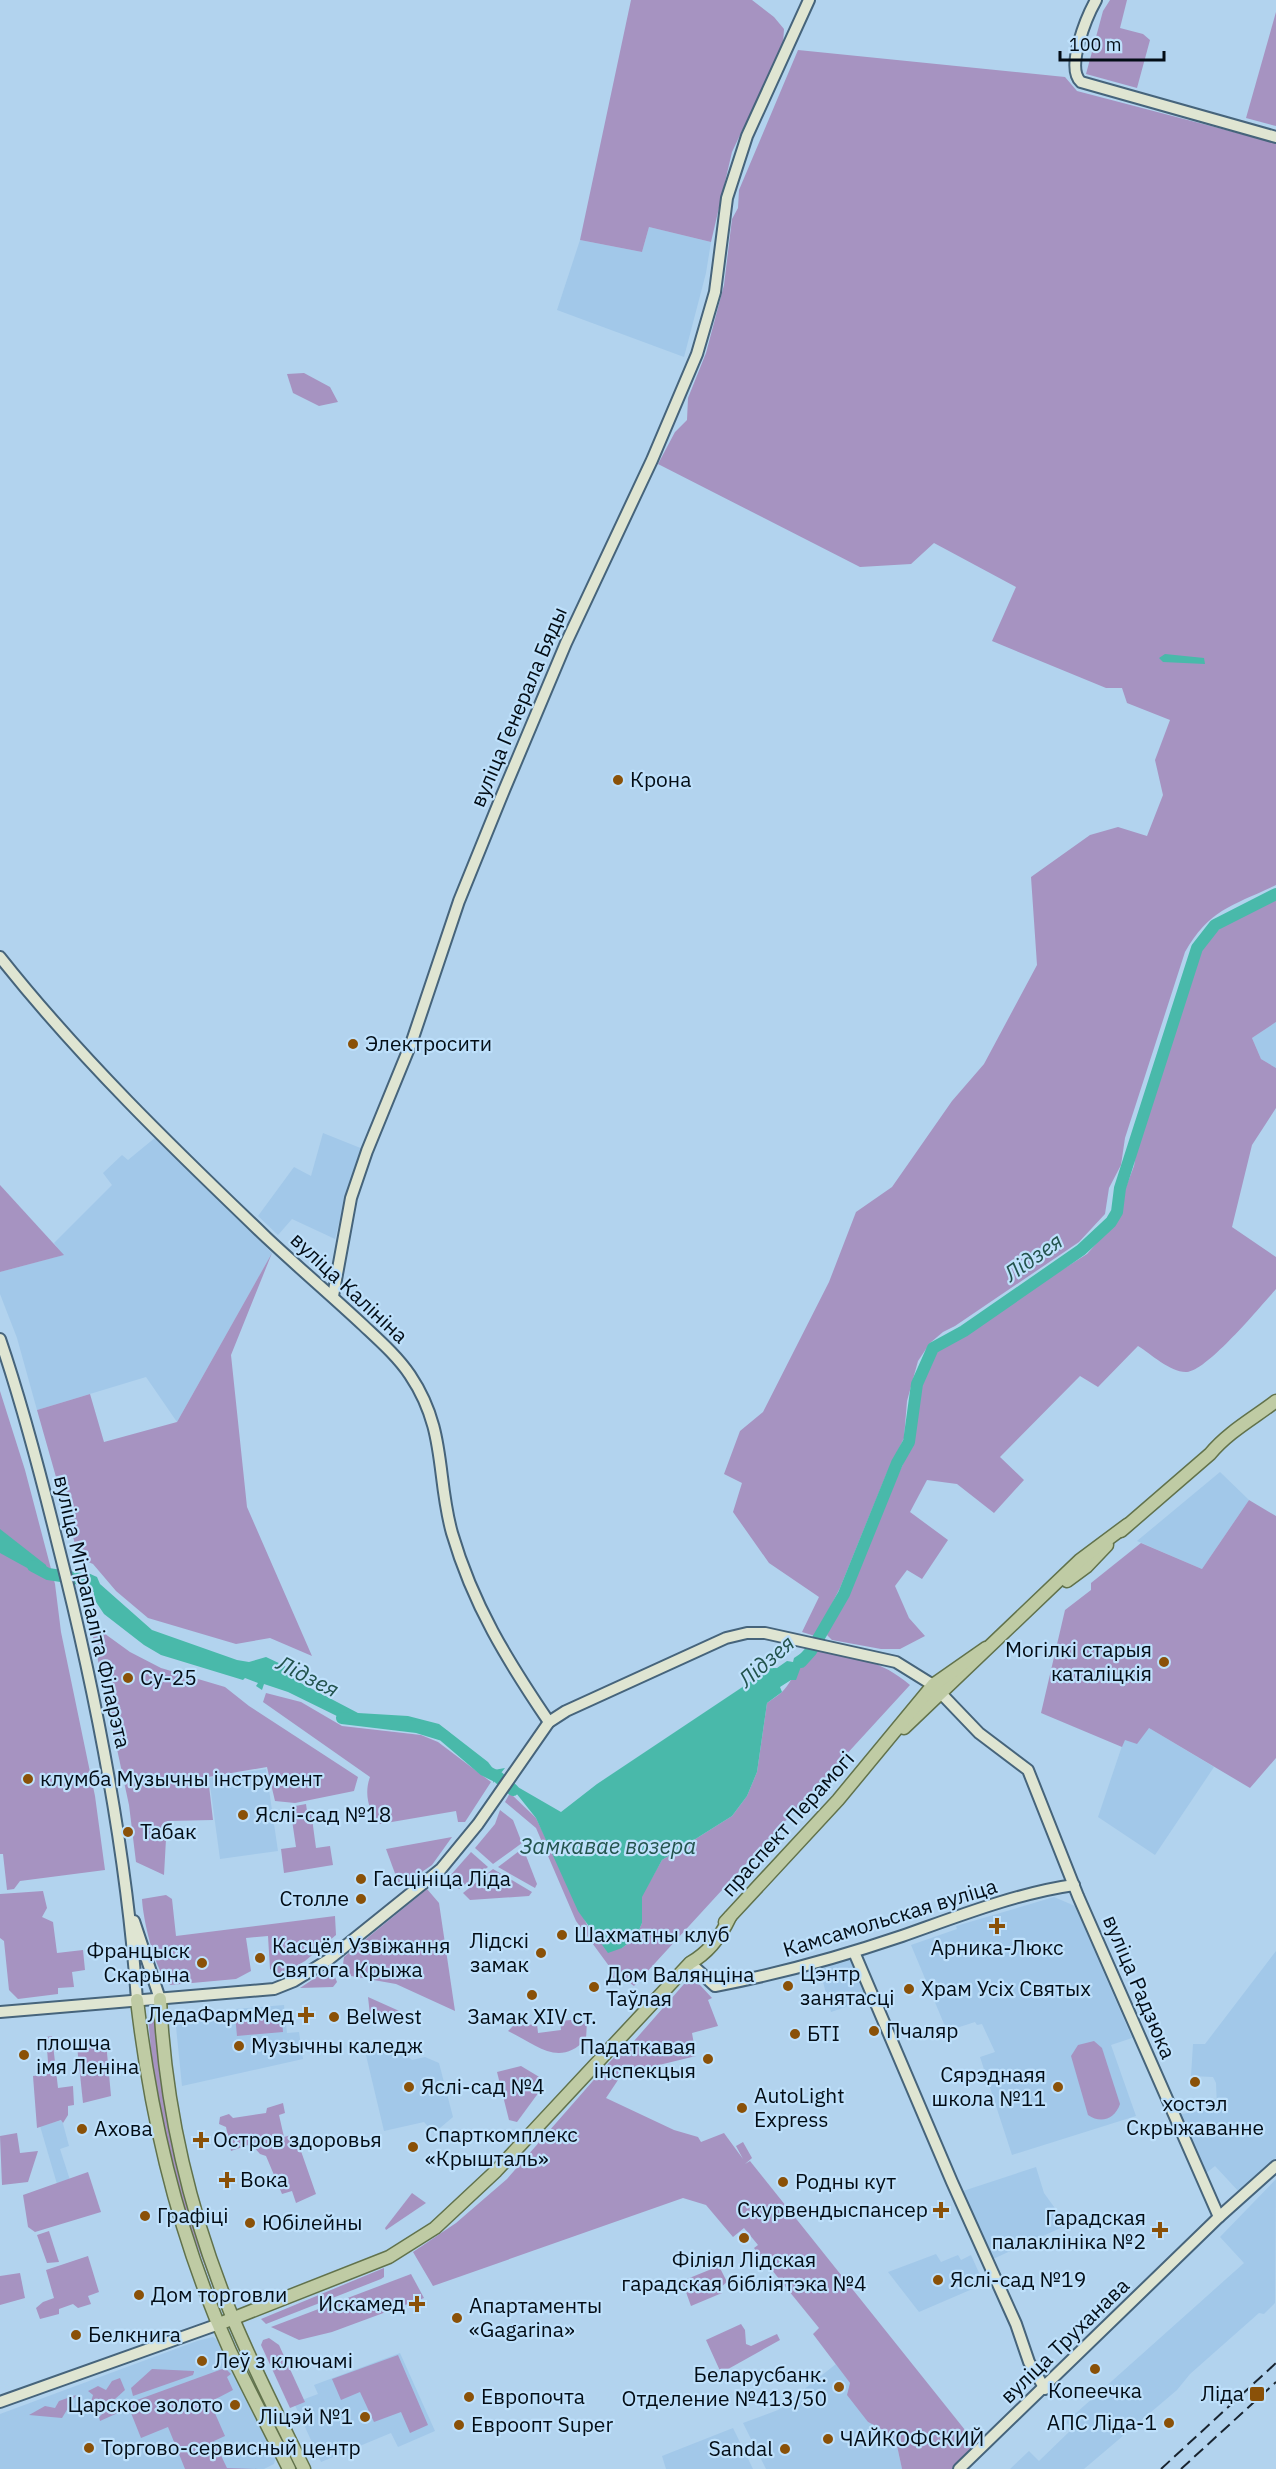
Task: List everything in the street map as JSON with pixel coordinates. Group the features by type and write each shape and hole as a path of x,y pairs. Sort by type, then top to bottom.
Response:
{"main road":[{"name":"вуліца Генерала Бяды","path":"333,1296 355,1185 412,1041 466,883 562,652 652,460 700,344 715,292 727,198 747,136 809,0"},
{"path":"1095,0 1083,25 1075,66 1076,77 1081,82 1276,137"},
{"name":"вуліца Калініна","path":"0,957 56,1024 114,1087 264,1235 333,1296 397,1359 410,1375 428,1407 440,1444 451,1527 477,1605 502,1650 549,1722"},
{"name":"вуліца Мітрапаліта Філарэта","path":"0,1339 39,1470 69,1586 100,1722 126,1898 137,2000"},
{"name":"праспект Перамогі","path":"0,2403 219,2324 389,2257 435,2228 496,2171 690,1964 702,1943 730,1917 936,1690 1027,1610 1086,1567 1126,1525 1210,1454 1222,1439 1240,1429 1276,1401"},
{"path":"0,2012 274,1989 294,1981 328,1960 441,1869 499,1794 549,1722 566,1711 726,1638 747,1633 806,1641 896,1662 936,1690"},
{"name":"вуліца Радзюка","path":"936,1690 979,1732 1028,1770 1074,1885 1219,2217"},
{"name":"Камсамольская вуліца","path":"690,1964 715,1986 770,1976 854,1952 957,1917 1074,1885"},
{"name":"вуліца Мітрапаліта Філарэта","path":"126,1898 160,1999"},
{"path":"854,1952 947,2172 1014,2320 1029,2362 1045,2389"},
{"path":"160,1999 169,2095 179,2153 202,2234 233,2318 304,2469"},
{"path":"137,2000 150,2101 160,2148 184,2228 219,2324 290,2469"},
{"name":"вуліца Труханава","path":"959,2469 1045,2389 1219,2217 1276,2166"}],"shaded area":[{"path":"631,0 752,0 774,17 784,29 783,44 732,152 711,242 649,227 642,252 580,240"},
{"path":"1110,0 1127,0 1120,28 1143,34 1150,40 1137,88 1086,74 1103,11"},
{"path":"1276,12 1276,126 1246,118"},
{"path":"798,50 1065,77 1077,91 1276,143 1276,885 1213,917 1203,926 1185,952 1125,1138 1121,1165 1109,1188 1105,1214 1079,1242 943,1332 930,1343 918,1361 907,1401 904,1438 886,1475 840,1588 815,1636 802,1632 819,1597 769,1563 733,1512 742,1483 724,1474 740,1431 763,1412 829,1282 856,1212 892,1187 952,1101 984,1064 1037,965 1031,877 1090,835 1118,827 1147,836 1163,795 1155,760 1170,720 1127,703 1122,688 1106,688 992,641 1016,587 934,543 911,564 860,567 658,464 675,432 687,420 688,398 706,353 724,285 732,219 738,208 739,190"},
{"path":"649,227 711,242 706,273 684,357 557,310 580,240 642,252"},
{"path":"304,373 330,387 338,402 319,406 293,393 287,374"},
{"path":"1276,898 1276,1022 1252,1038 1261,1059 1276,1068 1276,1108 1252,1145 1232,1227 1276,1257 1276,1289 1220,1350 1196,1369 1187,1372 1174,1369 1138,1346 1098,1387 1080,1376 1000,1457 1024,1480 994,1513 957,1484 927,1480 910,1512 948,1540 922,1579 907,1570 895,1586 909,1618 925,1636 900,1649 881,1649 832,1640 827,1635 914,1439 922,1382 935,1350 1087,1254 1120,1217 1124,1192 1134,1166 1138,1142 1198,955 1205,944 1222,927 1242,914"},
{"path":"1276,1022 1276,1068 1261,1059 1252,1038"},
{"path":"323,1133 363,1149 346,1195 335,1239 292,1219 278,1235 258,1216 294,1167 311,1176"},
{"path":"156,1137 272,1253 177,1422 146,1377 37,1410 17,1338 0,1294 0,1272 63,1255 54,1243 112,1185 103,1173 122,1155 128,1160"},
{"path":"0,1185 64,1255 0,1272"},
{"path":"272,1253 231,1355 247,1507 312,1656 270,1638 236,1644 148,1618 116,1591 93,1564 79,1558 37,1410 90,1394 104,1442 177,1422"},
{"path":"0,1391 25,1470 55,1584 61,1632 95,1796 105,1870 20,1881 14,1889 7,1890 3,1854 0,1854"},
{"path":"1220,1472 1249,1500 1202,1569 1137,1541"},
{"name":"Могілкі старыя каталіцкія","path":"1249,1500 1276,1516 1276,1758 1250,1788 1149,1728 1137,1744 1125,1740 1122,1747 1041,1713 1065,1610 1091,1590 1091,1583 1141,1543 1202,1569"},
{"path":"90,1623 130,1652 161,1668 225,1687 249,1706 358,1777 354,1791 295,1803 275,1801 267,1767 208,1777 213,1820 167,1821 164,1875 136,1862 129,1805"},
{"path":"820,1650 878,1665 910,1685 634,1986 620,1975 612,1985 609,1966 576,1921 536,1828 505,1802 510,1793 536,1818 589,1929 606,1947 622,1948 636,1937 642,1923 641,1897 662,1860 732,1816 747,1796 757,1772 767,1703 787,1687 808,1656"},
{"path":"266,1693 301,1702 342,1726 421,1735 438,1742 491,1782 465,1822 458,1822 456,1811 380,1824 368,1802 367,1789 370,1777 263,1702"},
{"path":"1149,1728 1214,1767 1155,1855 1098,1817 1124,1740"},
{"name":"Яслі-сад №18","path":"266,1769 278,1851 220,1859 209,1778"},
{"path":"306,1804 307,1811 311,1811 316,1848 330,1846 333,1865 284,1873 281,1849 296,1847 290,1807"},
{"path":"500,1810 513,1820 522,1843 493,1864 475,1848 495,1824"},
{"path":"452,1837 432,1865 400,1887 386,1849"},
{"path":"523,1848 537,1884 535,1888 498,1867"},
{"path":"471,1852 488,1867 459,1889 449,1877"},
{"path":"493,1869 532,1892 529,1896 470,1900 463,1893"},
{"path":"427,1889 439,1903 455,2011 396,1984 351,1976 343,1964 344,1957"},
{"path":"43,1891 47,1908 42,1917 53,1922 57,1953 83,1950 85,1970 72,1972 74,1987 58,1988 58,1994 18,1999 9,1990 4,1941 0,1938 0,1894"},
{"path":"166,1895 172,1899 176,1936 335,1916 336,1935 305,1961 279,1976 270,1969 268,1936 246,1938 251,1971 236,1979 170,1985 159,1969 155,1958 147,1932 142,1899"},
{"path":"1054,1897 1075,1906 1132,2038 1111,2045 1136,2116 1012,2155 980,2057 995,2052 982,2024 977,2025 975,2022 947,2031 911,1945 957,1929 956,1926"},
{"path":"1276,1951 1276,2158 1240,2193 1215,2166 1205,2174 1176,2115 1217,2108 1216,2083 1213,2077 1191,2076 1193,2044 1205,2044"},
{"path":"844,1959 852,1961 869,1999 831,2012 819,1967"},
{"path":"327,1970 337,1982 333,1987 300,1988"},
{"path":"691,1981 700,1985 712,1998 708,2000 718,2026 692,2033 696,2056 622,2074 606,2098 674,2130 698,2137 701,2142 724,2133 743,2159 736,2146 743,2142 752,2158 745,2164 750,2161 977,2445 953,2469 902,2469 896,2441 889,2433 868,2422 847,2395 850,2383 813,2334 819,2328 754,2248 758,2245 744,2228 733,2237 706,2205 683,2198 433,2286 413,2252 456,2223 507,2179 606,2066 623,2048 634,2041 684,1984"},
{"path":"368,1997 406,2014 382,2019 378,2014 370,2015"},
{"name":"Музычны каледж","path":"284,2005 287,2033 299,2032 303,2059 182,2086 175,2017 177,2014"},
{"path":"281,2010 283,2032 237,2036 235,2015"},
{"path":"152,2014 156,2018 161,2068 177,2162 192,2221 216,2288 220,2306 178,2195 156,2099 148,2018"},
{"path":"582,2019 583,2022 587,2022 586,2039 576,2048 566,2052 548,2051 508,2031 513,2026 537,2024 538,2033 561,2030 560,2021"},
{"path":"52,2036 58,2088 73,2086 74,2105 68,2106 68,2115 63,2123 61,2120 37,2128 33,2076 49,2074 46,2037"},
{"path":"1094,2041 1102,2048 1120,2104 1115,2113 1103,2119 1088,2115 1071,2056 1078,2045"},
{"path":"106,2042 111,2096 83,2103 77,2046"},
{"name":"Яслі-сад №4","path":"403,2043 407,2056 412,2060 425,2057 439,2063 453,2117 434,2133 424,2122 384,2131 365,2051"},
{"path":"521,2066 541,2078 542,2088 517,2122 509,2120 497,2072"},
{"path":"283,2103 285,2113 279,2115 284,2137 295,2134 316,2194 296,2203 292,2191 282,2194 266,2156 260,2154 251,2144 231,2151 226,2127 219,2124 220,2117 229,2114 233,2118 266,2113 267,2108"},
{"path":"62,2120 69,2146 60,2149 70,2180 57,2184 40,2126"},
{"path":"17,2133 20,2153 38,2151 28,2182 2,2185 0,2136"},
{"path":"1036,2167 1044,2193 1067,2225 993,2259 963,2191"},
{"path":"88,2172 101,2212 35,2232 28,2227 23,2195"},
{"path":"1276,2179 1275,2303 1264,2314 1259,2313 1190,2374 1177,2390 1084,2469 1010,2469 1029,2451 1039,2461 1072,2429 1066,2422 1244,2263 1220,2237"},
{"path":"412,2193 426,2203 386,2230 385,2228"},
{"path":"49,2231 59,2262 47,2263 37,2235"},
{"name":"Яслі-сад №19","path":"936,2254 941,2262 958,2255 961,2260 971,2255 984,2284 919,2312 888,2272"},
{"path":"88,2256 99,2292 88,2296 91,2304 78,2308 73,2304 59,2309 59,2314 40,2319 36,2308 43,2302 54,2298 46,2270"},
{"path":"719,2266 727,2282 721,2287 722,2293 691,2306 682,2281"},
{"path":"384,2268 384,2277 381,2279 266,2324 261,2319"},
{"path":"20,2273 25,2298 0,2305 0,2276"},
{"path":"411,2274 424,2298 332,2332 299,2340 271,2327"},
{"path":"741,2324 745,2330 746,2344 751,2346 777,2334 780,2340 721,2373 706,2340"},
{"path":"213,2337 219,2341 277,2453 274,2464 264,2469 0,2469 0,2414"},
{"path":"269,2338 279,2345 305,2402 290,2408 261,2345 263,2340"},
{"name":"Ліцэй №1","path":"400,2353 435,2431 398,2447 391,2433 321,2462 294,2403 318,2394 314,2385"},
{"path":"398,2355 428,2425 410,2433 401,2412 374,2422 360,2392 341,2400 332,2379"},
{"path":"836,2364 850,2383 868,2422 889,2433 896,2441 902,2469 766,2469 743,2423 778,2410"},
{"path":"225,2368 231,2374 227,2377 233,2390 210,2402 225,2436 214,2441 227,2468 258,2469 185,2469 168,2427 141,2438 129,2408 100,2421 99,2417 104,2412"},
{"path":"152,2369 194,2372 193,2375 133,2396 131,2388"},
{"path":"120,2378 125,2390 105,2408 95,2411 96,2404 91,2402 93,2395 88,2391 98,2386 106,2390 112,2381"},
{"path":"76,2395 62,2418 29,2415 45,2406 55,2408 59,2401"},
{"path":"733,2428 753,2469 666,2469 662,2456"}],"water":[{"path":"1165,654 1204,658 1205,664 1163,662 1159,658"},
{"path":"0,1529 46,1565 49,1580 0,1553"},
{"path":"88,1573 97,1577 100,1584 152,1630 237,1660 249,1662 266,1657 285,1666 295,1680 358,1713 408,1716 439,1724 488,1762 494,1770 505,1768 493,1783 494,1777 438,1732 417,1726 345,1720 288,1692 264,1684 262,1690 256,1686 258,1683 245,1678 243,1680 161,1655 144,1645 104,1614 94,1599 94,1592 82,1584 79,1574"},
{"name":"Замкавае возера","path":"806,1650 814,1651 803,1661 796,1680 791,1680 780,1687 782,1692 767,1703 757,1772 747,1796 732,1816 662,1860 642,1897 642,1923 636,1937 622,1948 608,1953 578,1911 536,1818 512,1788 516,1786 561,1812 597,1784 759,1676 766,1668 777,1668 787,1661 793,1662 794,1658"}],"waterway":[{"name":"Лідзея","path":"801,1662 811,1651 844,1594 897,1463 909,1442 917,1384 933,1348 964,1331 1081,1250 1111,1222 1117,1212 1120,1188 1197,948 1215,925 1276,894"},
{"name":"Лідзея","path":"33,1566 48,1574 88,1580 92,1586"},
{"name":"Лідзея","path":"342,1718 417,1727 443,1735 484,1770 498,1777 513,1790"}],"railway":[{"path":"1161,2469 1276,2363"},
{"path":"1181,2469 1276,2382"}],"place":[{"name":"Крона","path":"618,780"},
{"name":"Электросити","path":"353,1044"},
{"name":"Могілкі старыя каталіцкія","path":"1164,1662"},
{"name":"Су-25","path":"128,1678"},
{"name":"клумба Музычны інструмент","path":"28,1779"},
{"name":"Яслі-сад №18","path":"243,1815"},
{"name":"Табак","path":"128,1832"},
{"name":"Гасцініца Ліда","path":"361,1879"},
{"name":"Столле","path":"361,1899"},
{"name":"Арника-Люкс","path":"997,1926"},
{"name":"Шахматны клуб","path":"562,1935"},
{"name":"Лідскі замак","path":"541,1953"},
{"name":"Касцёл Узвіжання Святога Крыжа","path":"260,1958"},
{"name":"Францыск Скарына","path":"202,1963"},
{"name":"Цэнтр занятасці","path":"788,1986"},
{"name":"Дом Валянціна Таўлая","path":"594,1987"},
{"name":"Храм Усіх Святых","path":"909,1989"},
{"name":"Замак XIV ст.","path":"532,1995"},
{"name":"ЛедаФармМед","path":"306,2015"},
{"name":"Belwest","path":"334,2017"},
{"name":"Пчаляр","path":"874,2031"},
{"name":"БТІ","path":"795,2034"},
{"name":"Музычны каледж","path":"239,2046"},
{"name":"плошча імя Леніна","path":"24,2055"},
{"name":"Падаткавая інспекцыя","path":"708,2059"},
{"name":"хостэл Скрыжаванне","path":"1195,2082"},
{"name":"Яслі-сад №4","path":"409,2087"},
{"name":"Сярэднаяя школа №11","path":"1058,2087"},
{"name":"AutoLight Express","path":"742,2108"},
{"name":"Ахова","path":"82,2129"},
{"name":"Остров здоровья","path":"201,2140"},
{"name":"Спарткомплекс «Крышталь»","path":"413,2147"},
{"name":"Вока","path":"227,2180"},
{"name":"Родны кут","path":"783,2182"},
{"name":"Скурвендыспансер","path":"941,2210"},
{"name":"Графіці","path":"145,2216"},
{"name":"Юбілейны","path":"250,2223"},
{"name":"Гарадская палаклініка №2","path":"1160,2230"},
{"name":"Філіял Лідская гарадская бібліятэка №4","path":"744,2238"},
{"name":"Яслі-сад №19","path":"938,2280"},
{"name":"Дом торговли","path":"139,2295"},
{"name":"Искамед","path":"417,2304"},
{"name":"Апартаменты «Gagarina»","path":"457,2318"},
{"name":"Белкнига","path":"76,2335"},
{"name":"Леў з ключамі","path":"202,2361"},
{"name":"Копеечка","path":"1095,2369"},
{"name":"Беларусбанк. Отделение №413/50","path":"839,2387"},
{"name":"Ліда","path":"1257,2394"},
{"name":"Европочта","path":"469,2397"},
{"name":"Царское золото","path":"235,2405"},
{"name":"Ліцэй №1","path":"365,2417"},
{"name":"АПС Ліда-1","path":"1169,2423"},
{"name":"Евроопт Super","path":"459,2425"},
{"name":"ЧАЙКОФСКИЙ","path":"828,2439"},
{"name":"Торгово-сервисный центр","path":"89,2448"},
{"name":"Sandal","path":"785,2449"}]}
